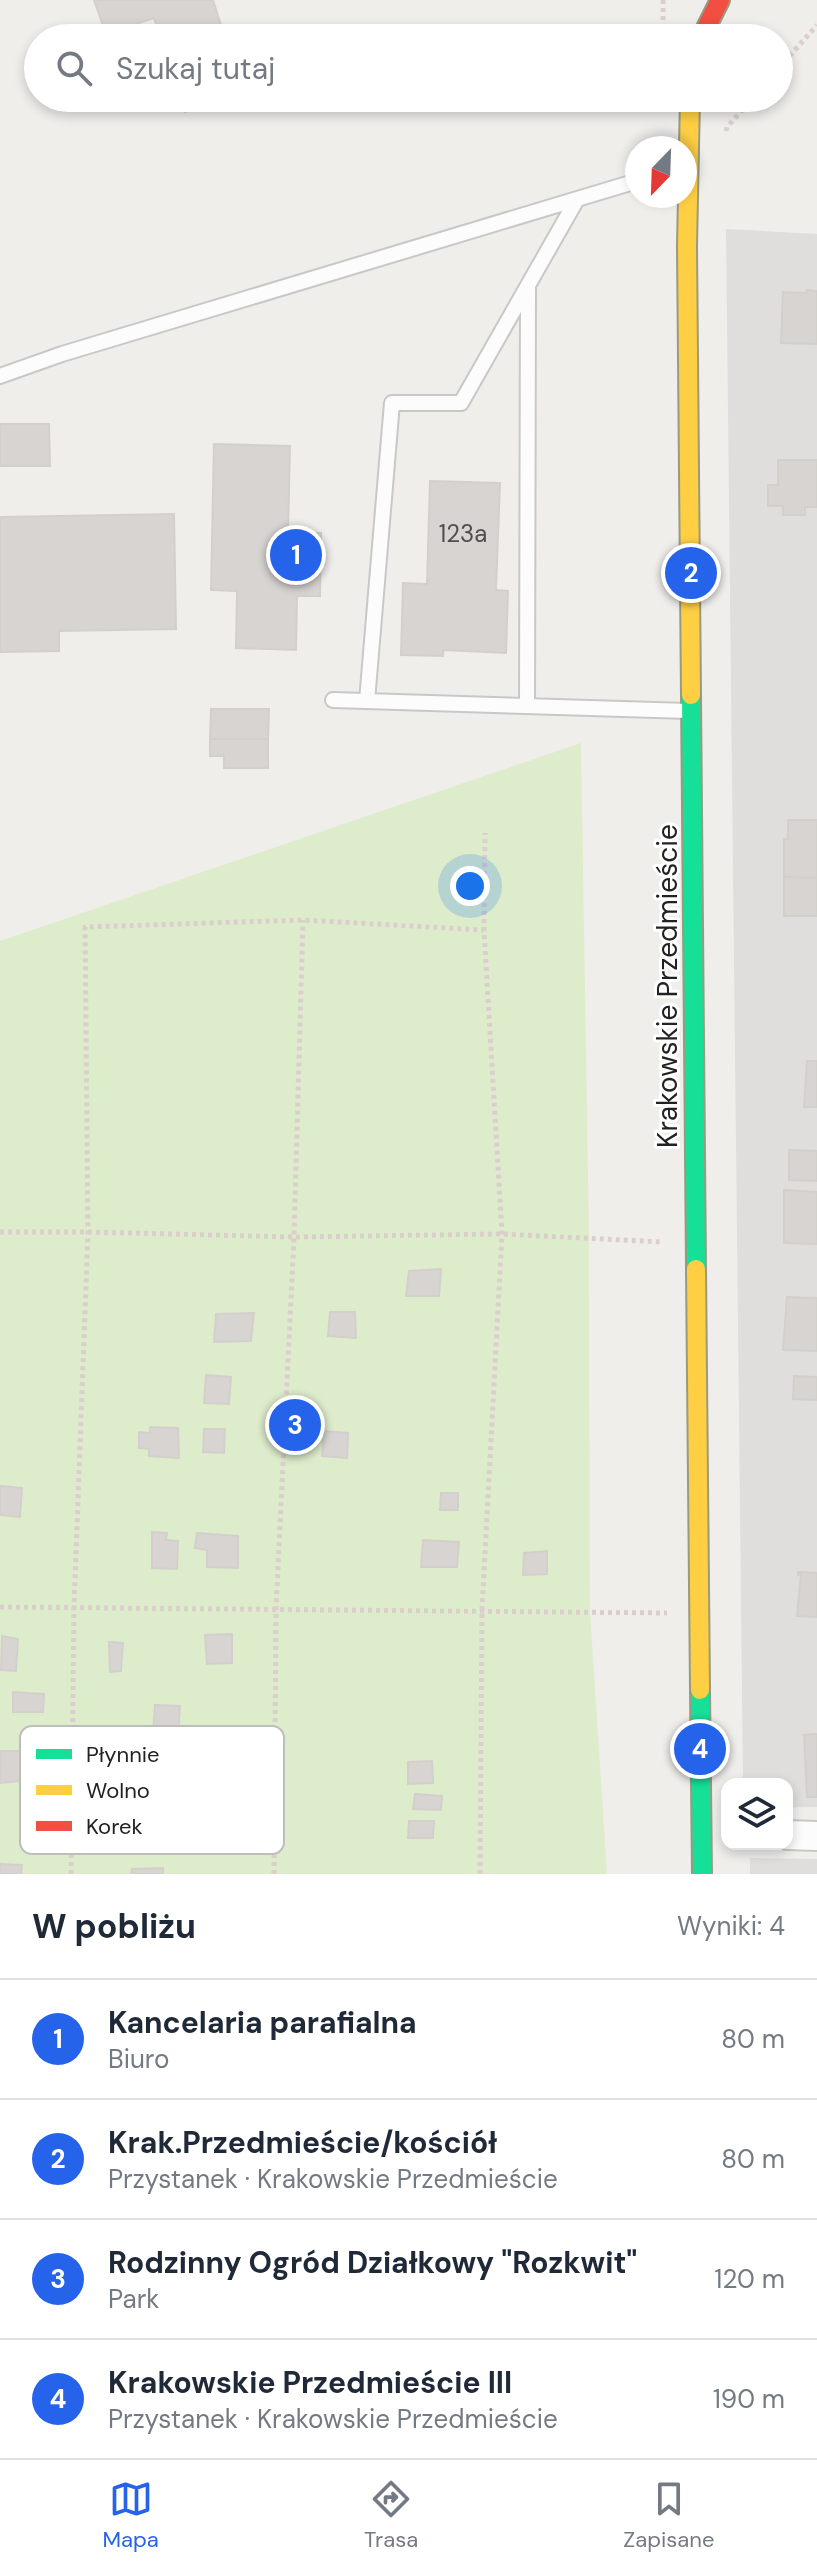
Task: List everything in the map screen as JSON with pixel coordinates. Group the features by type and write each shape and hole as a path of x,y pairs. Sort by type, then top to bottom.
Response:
{"street":[{"path":"708,24 720,0"},
{"path":"690,13 690,24"},
{"name":"Krakowskie Przedmieście","path":"688,136 689,112"},
{"name":"Krakowskie Przedmieście","path":"686,208 699,1614 714,1834 702,1874"},
{"path":"793,1835 817,1836"}],"lane":[{"path":"0,376 62,354 625,185"},
{"path":"367,701 392,403 461,403 576,201"},
{"path":"527,706 528,282"},
{"path":"333,700 693,711"}],"path":[{"path":"663,0 664,24"},
{"path":"793,52 817,25"},
{"path":"480,1874 482,1610 502,1234 484,930 485,833"},
{"path":"73,1726 88,1232 85,927 303,920 484,930"},
{"path":"275,1726 276,1609 294,1237 303,920"},
{"path":"0,1232 294,1237 502,1234 696,1243"},
{"path":"0,1607 699,1614"},
{"path":"71,1854 71,1874"},
{"path":"274,1854 274,1874"}],"shaded area":[{"path":"726,229 817,234 817,1807 793,1807 793,1778 743,1778"},
{"path":"750,1858 817,1859 817,1874 750,1874"}],"green space":[{"path":"581,743 589,1238 590,1611 607,1874 0,1874 0,941"}],"building":[{"path":"94,0 213,0 221,24 156,24 154,18 136,24 102,24"},
{"path":"807,290 817,291 817,344 781,343 783,292 806,293"},
{"path":"0,424 49,424 50,466 0,466"},
{"path":"214,444 290,446 288,533 321,533 320,596 297,596 296,650 236,648 237,591 211,590"},
{"path":"778,460 817,460 817,507 805,507 805,515 783,515 783,506 768,506 768,485 778,485"},
{"path":"430,481 500,483 496,590 508,591 506,653 443,650 443,656 401,655 403,583 427,584"},
{"path":"174,514 176,629 59,631 59,651 0,652 0,517"},
{"path":"211,709 269,709 268,739 210,739"},
{"path":"210,739 268,739 268,768 224,768 224,756 210,756"},
{"path":"788,820 817,820 817,878 784,877 784,839 788,839"},
{"path":"784,877 817,878 817,916 784,916"},
{"path":"807,1061 817,1061 817,1107 804,1107"},
{"path":"789,1150 817,1151 817,1181 789,1180"},
{"path":"784,1190 817,1192 817,1244 784,1243"},
{"path":"441,1269 439,1296 406,1296 409,1271"},
{"path":"787,1297 817,1298 817,1351 783,1350"},
{"path":"330,1312 355,1312 356,1338 328,1336"},
{"path":"254,1313 251,1341 214,1342 216,1314"},
{"path":"206,1375 231,1377 229,1404 204,1403"},
{"path":"794,1376 817,1377 817,1400 793,1399"},
{"path":"150,1427 178,1428 179,1458 149,1456 149,1449 139,1448 139,1432 150,1433"},
{"path":"204,1429 225,1429 224,1453 203,1452"},
{"path":"324,1431 348,1433 347,1458 322,1456"},
{"path":"0,1486 22,1488 20,1517 0,1515"},
{"path":"441,1493 458,1493 458,1510 440,1510"},
{"path":"152,1532 167,1533 166,1540 178,1541 177,1569 152,1568"},
{"path":"197,1533 238,1536 238,1568 207,1567 207,1550 195,1548"},
{"path":"423,1540 459,1542 457,1567 421,1567"},
{"path":"547,1551 547,1574 523,1575 524,1553"},
{"path":"798,1572 817,1573 817,1617 797,1616 801,1574 798,1575"},
{"path":"232,1634 232,1663 207,1664 205,1635"},
{"path":"2,1636 18,1639 16,1671 1,1670"},
{"path":"109,1642 123,1643 121,1671 110,1672"},
{"path":"13,1692 44,1694 43,1712 13,1712"},
{"path":"155,1705 180,1706 179,1726 153,1726"},
{"path":"817,1734 817,1797 807,1797 804,1735"},
{"path":"1,1751 20,1751 20,1781 0,1783"},
{"path":"432,1761 433,1783 408,1784 408,1762"},
{"path":"415,1794 442,1796 441,1810 413,1809"},
{"path":"409,1821 434,1821 433,1838 408,1838"},
{"path":"0,1864 22,1865 21,1874 0,1874"},
{"path":"163,1868 163,1874 131,1874 132,1869"}],"traffic: fast":[{"path":"691,695 696,1269"},
{"path":"700,1690 702,1874"}],"traffic: slow":[{"path":"690,112 687,246 691,695"},
{"path":"696,1269 700,1690"}],"traffic: jam":[{"path":"708,24 720,0"}],"place":[{"name":"Kancelaria parafialna","path":"296,555"},
{"name":"Krak.Przedmieście/kościół","path":"691,573"},
{"name":"Rodzinny Ogród Działkowy \"Rozkwit\"","path":"295,1425"},
{"name":"Krakowskie Przedmieście III","path":"700,1749"}]}
